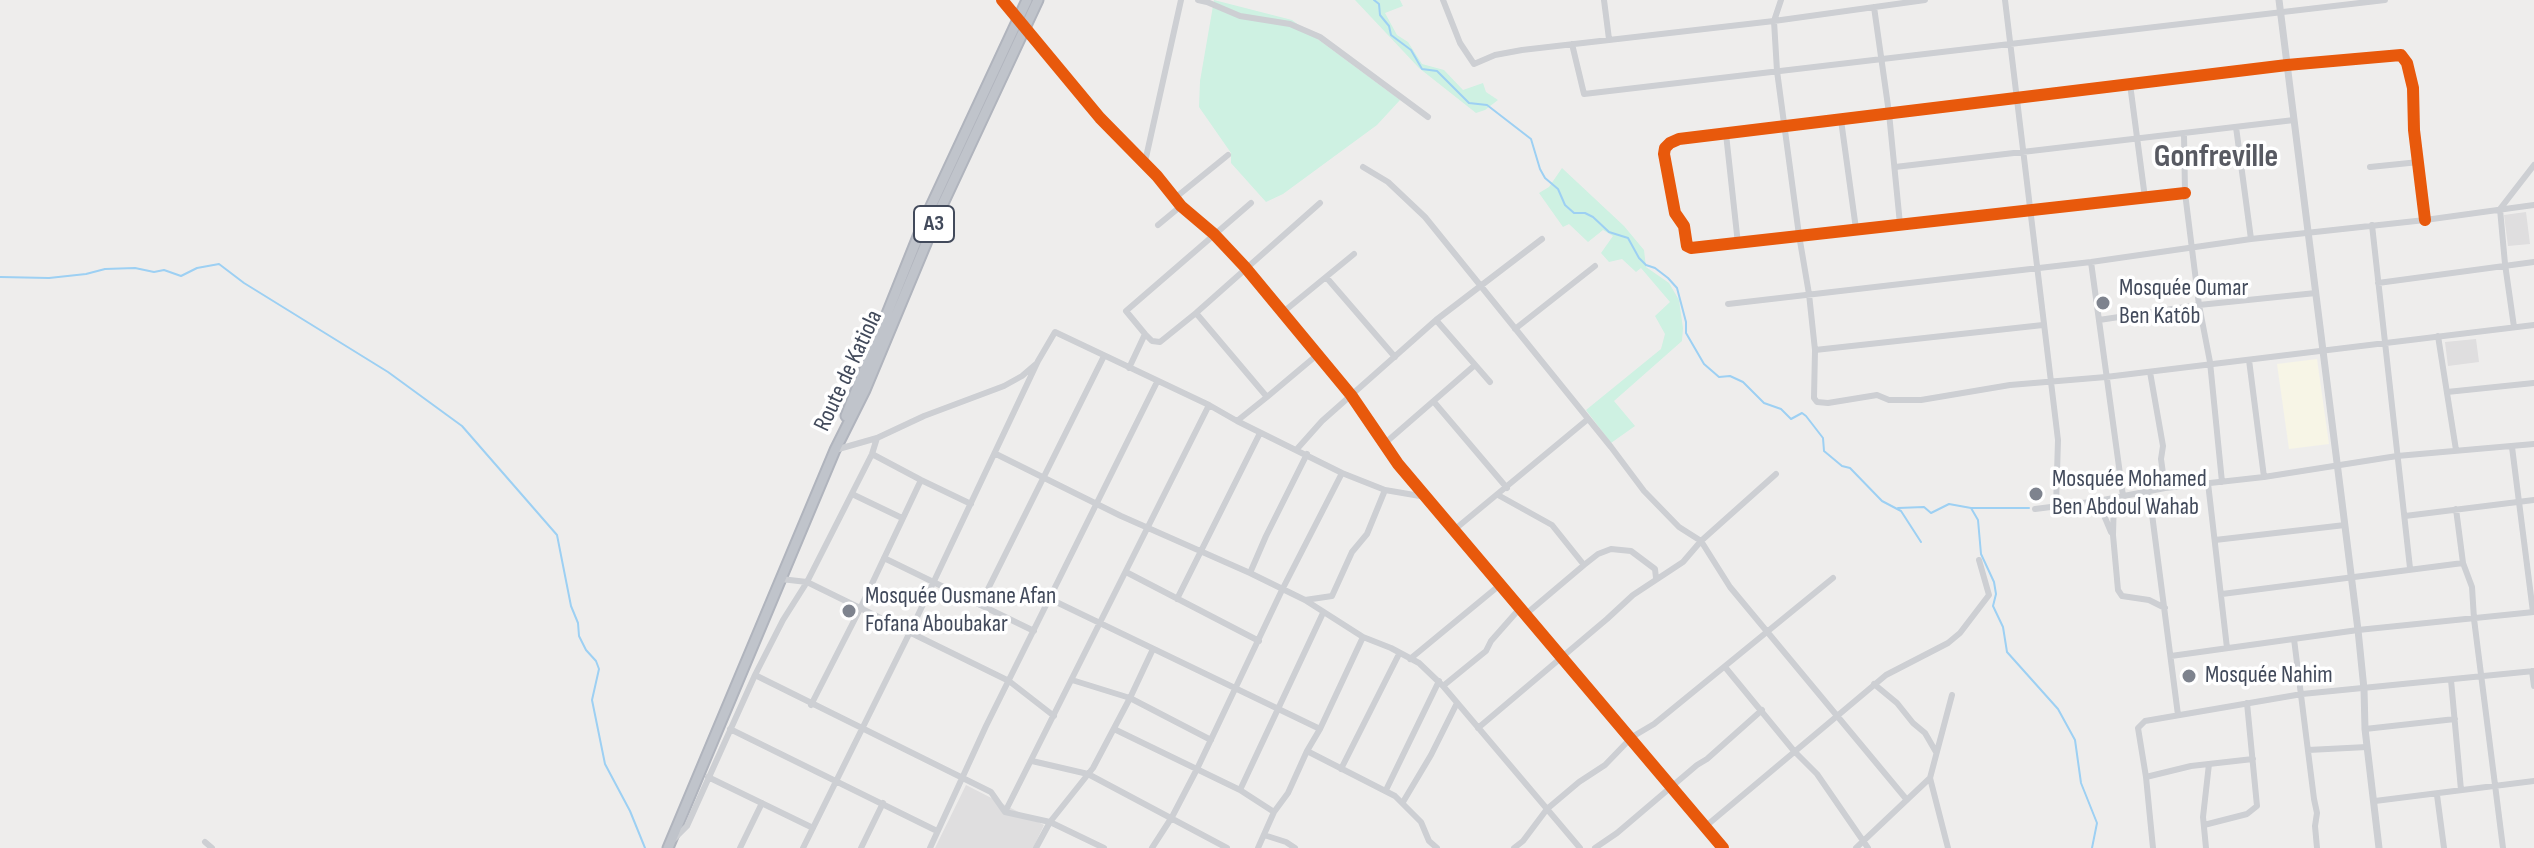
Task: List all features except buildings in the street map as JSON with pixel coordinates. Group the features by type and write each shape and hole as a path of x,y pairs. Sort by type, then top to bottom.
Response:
{"highway":[{"name":"Route de Katiola","path":"1022,23 1027,0"},
{"name":"Route de Katiola","path":"835,450 865,390 1022,23 1038,0"},
{"name":"A3","path":"670,845 835,450"}],"street":[{"path":"1002,0 1100,118 1145,162 1181,206 1214,234 1245,267 1351,395 1384,444 1426,497 1723,848"},
{"path":"1145,162 1181,0"},
{"path":"1198,0 1240,16 1290,24 1320,37 1428,117"},
{"path":"1443,0 1460,43 1474,64 1495,55 1572,44 1925,0"},
{"path":"1604,0 1609,39"},
{"path":"1781,0 1774,21 1777,71 1809,294 1815,350 1814,398 1822,403 1877,395 1889,400 1921,400 2010,385 2150,372 2210,362 2249,360 2384,341 2534,325"},
{"path":"2005,0 2058,440 2056,507"},
{"path":"2279,0 2352,578 2379,848"},
{"path":"1572,44 1584,94 2385,0"},
{"path":"1874,7 1900,224"},
{"path":"2185,193 1691,248 1687,246 1686,231 1675,213 1664,154 1670,143 1679,139 2287,65 2401,55 2405,57 2413,88 2414,130 2425,220"},
{"path":"2130,84 2145,198"},
{"path":"1841,120 1856,229"},
{"path":"1895,167 2294,120"},
{"path":"2236,127 2251,239"},
{"path":"1726,134 1738,244"},
{"path":"2184,134 2185,193 2199,305 2210,362 2222,482"},
{"path":"1175,198 1228,155"},
{"path":"2370,167 2419,162"},
{"path":"2514,327 2500,209 2534,165"},
{"path":"1363,167 1406,197 1450,246 1644,491 1679,527 1701,541 1730,587 1907,800"},
{"path":"1251,203 1126,311 1152,341 1160,342 1196,313 1320,203"},
{"path":"1728,304 2091,262 2534,205"},
{"path":"1158,225 1181,206"},
{"path":"2372,225 2410,568"},
{"path":"1297,449 1322,421 1436,320 1542,239"},
{"path":"1282,313 1354,254"},
{"path":"2091,262 2123,496"},
{"path":"2378,283 2534,262"},
{"path":"1515,329 1595,266"},
{"path":"1326,277 1395,357"},
{"path":"2099,320 2199,305 2316,293"},
{"path":"1196,313 1267,397"},
{"path":"1436,320 1490,382"},
{"path":"1815,350 2043,325"},
{"path":"803,848 996,454 1038,361 1055,332 1342,473 1385,490 1426,497"},
{"path":"1129,368 1145,334"},
{"path":"2438,336 2456,450"},
{"path":"1237,421 1317,355"},
{"path":"980,605 1104,356"},
{"path":"2249,360 2264,477"},
{"path":"835,450 877,438 924,416 1004,386 1022,376 1038,361"},
{"path":"1384,444 1475,365"},
{"path":"2150,372 2163,446 2161,459 2165,488"},
{"path":"930,848 1157,382"},
{"path":"2447,392 2534,383"},
{"path":"1434,402 1507,488"},
{"path":"1005,812 1209,405"},
{"path":"1454,530 1588,419"},
{"path":"1177,599 1260,433"},
{"path":"670,845 687,826 755,675 783,620 807,582 872,454 877,438"},
{"path":"2035,509 2397,456 2534,444"},
{"path":"2171,656 2358,630 2534,612 2512,447"},
{"path":"872,454 971,504"},
{"path":"996,454 1305,600 1363,637 1419,663 1441,683 1580,848"},
{"path":"1250,573 1307,454"},
{"path":"1152,848 1197,769 1282,590 1342,473"},
{"path":"1478,728 1633,595 1683,562 1701,541 1776,474"},
{"path":"811,705 921,480"},
{"path":"2208,483 2227,648"},
{"path":"1305,600 1332,596 1352,552 1367,534 1385,490"},
{"path":"2149,491 2178,715"},
{"path":"852,494 902,518"},
{"path":"1498,495 1552,525 1584,565"},
{"path":"2114,498 2113,535 2118,590 2122,596 2149,600 2165,608"},
{"path":"2405,516 2534,500"},
{"path":"2098,501 2113,535"},
{"path":"2456,509 2463,563 2472,587 2503,848"},
{"path":"2215,540 2345,525"},
{"path":"1526,614 1598,554 1611,549 1631,551 1655,569 1656,578"},
{"path":"884,558 1034,631"},
{"path":"1706,826 1874,684 1900,666 1948,643 1960,633 1989,595 1979,560"},
{"path":"2222,594 2463,563"},
{"path":"1126,572 1259,641"},
{"path":"1514,848 1547,809 1605,765 1632,737 1654,724 1833,578"},
{"path":"780,579 807,582 1009,681 1054,716"},
{"path":"1410,659 1501,584"},
{"path":"1050,599 1320,729"},
{"path":"1386,790 1441,683 1486,651 1521,607"},
{"path":"1240,790 1323,613"},
{"path":"764,616 783,620"},
{"path":"1258,848 1274,812 1288,793 1320,729 1363,637"},
{"path":"2294,639 2317,813 2317,848"},
{"path":"1036,848 1050,822 1088,774 1153,649"},
{"path":"1341,769 1399,654"},
{"path":"1725,667 1794,751 1817,774 1866,844"},
{"path":"2153,848 2138,728 2140,724 2302,694 2533,671 2534,686"},
{"path":"755,675 991,792 1005,812 1050,822 1104,848"},
{"path":"1072,680 1130,698 1211,740"},
{"path":"2451,680 2461,790"},
{"path":"1874,684 1925,733 1936,752"},
{"path":"1948,848 1930,778 1952,695"},
{"path":"1403,802 1457,703"},
{"path":"2204,825 2247,814 2257,806 2247,703"},
{"path":"1595,848 1707,759 1762,710"},
{"path":"2365,729 2455,719"},
{"path":"730,729 937,831"},
{"path":"1114,729 1240,790 1274,812"},
{"path":"2308,750 2367,747"},
{"path":"1307,751 1386,790 1403,802 1421,822 1429,841 1437,848"},
{"path":"2146,777 2253,759"},
{"path":"1032,761 1088,774 1227,848"},
{"path":"2206,848 2204,825 2209,764"},
{"path":"708,777 813,828"},
{"path":"1856,848 1866,844 1930,778"},
{"path":"2375,801 2534,781"},
{"path":"2437,795 2444,848"},
{"path":"740,848 762,803"},
{"path":"861,848 883,803"},
{"path":"1264,835 1295,848"},
{"path":"205,842 212,848"}],"shaded area":[{"path":"2526,212 2530,244 2508,246 2504,215"},
{"path":"2476,339 2479,362 2448,366 2445,342"},
{"path":"2317,359 2329,444 2289,449 2277,364"},
{"path":"966,785 1044,825 1033,848 935,848"}],"green space":[{"path":"1214,0 1292,20 1400,100 1377,125 1283,194 1266,202 1231,163 1231,153 1199,107 1200,81"},
{"path":"1355,0 1400,0 1403,6 1385,13 1397,35 1408,42 1422,64 1444,70 1463,90 1483,83 1486,92 1498,100 1476,113 1419,68"},
{"path":"1562,168 1624,226 1644,250 1646,267 1669,283 1679,300 1682,341 1614,401 1635,426 1611,443 1586,410 1661,349 1665,334 1655,316 1670,302 1641,268 1636,272 1622,259 1609,262 1601,253 1613,236 1603,230 1588,242 1569,224 1563,227 1539,193 1549,187"}],"waterway":[{"path":"1374,0 1379,4 1380,15 1389,26 1391,35 1411,50 1422,69 1437,71 1469,103 1487,105 1531,139 1540,169 1558,189 1565,205 1574,213 1593,217 1609,232 1628,238 1639,258 1668,278 1677,288 1686,333 1704,364 1719,377 1730,376 1743,382 1764,403 1781,409 1791,419 1802,413 1806,416 1823,438 1824,451 1842,466 1850,468 1882,501 1901,511 1921,542"},
{"path":"0,277 49,278 105,269 135,268 154,272 164,270 181,276 197,268 219,264 244,283 388,372 462,426 557,535 579,636 599,669 592,700 605,764 645,848"},
{"path":"1898,508 1924,507 1931,513 1949,504 1971,508 1978,520 1981,554 1994,582 1996,594 1993,606 2003,627 2007,652 2058,709 2075,740 2081,783 2097,823 2092,848"},
{"path":"1971,508 2029,508"}],"cycle path":[{"path":"1002,0 1100,118 1157,176 1181,206 1214,234 1245,267 1351,395 1398,464 1723,848"},
{"path":"2185,193 1691,248 1687,246 1684,226 1675,213 1664,154 1665,148 1679,139 2287,65 2401,55 2407,63 2413,88 2414,130 2425,220"}],"place":[{"name":"Mosquée Oumar Ben Katôb","path":"2103,303"},
{"name":"Mosquée Mohamed Ben Abdoul Wahab","path":"2036,494"},
{"name":"Mosquée Ousmane Afan Fofana Aboubakar","path":"849,611"},
{"name":"Mosquée Nahim","path":"2189,676"}],"district":[{"name":"Gonfreville","path":"2216,158"}]}
